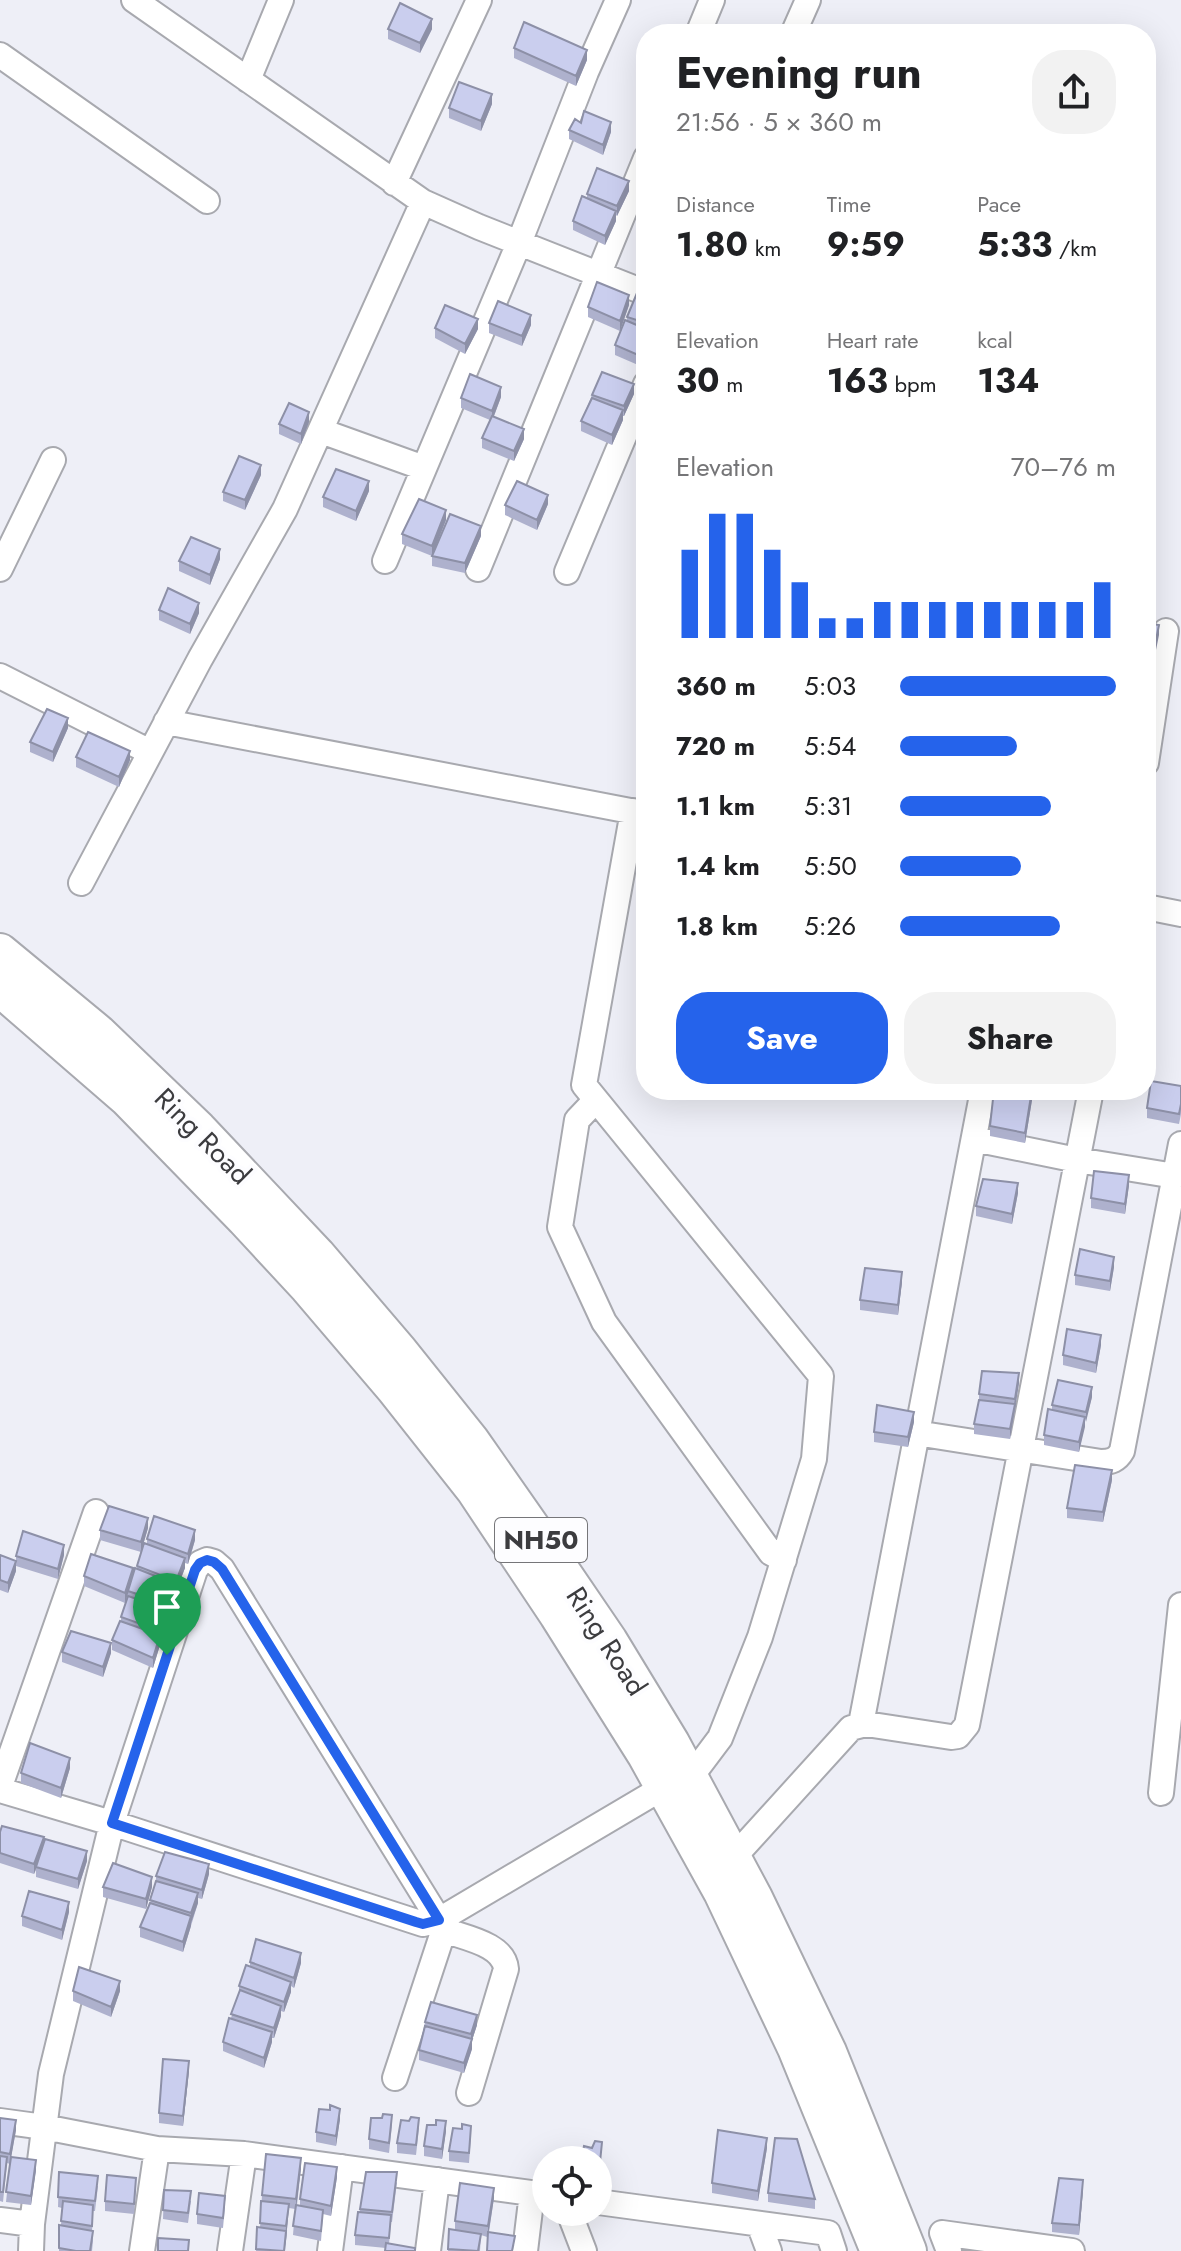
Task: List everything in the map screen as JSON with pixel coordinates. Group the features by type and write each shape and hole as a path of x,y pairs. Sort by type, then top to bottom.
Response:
{"highway":[{"name":"Ring Road","path":"0,952 98,1033 198,1129 317,1255 471,1441 543,1544 609,1641 677,1783 722,1892 796,2048 897,2248"},
{"name":"Ring Road","path":"0,988 128,1099 298,1276 395,1389 474,1489 646,1755 677,1783 733,1858 792,1973 828,2052 897,2248"}],"street":[{"path":"134,0 423,202 636,289"},
{"path":"248,80 281,0"},
{"path":"394,183 479,0"},
{"path":"385,561 618,0"},
{"path":"702,24 712,0"},
{"path":"797,24 808,0"},
{"path":"0,55 207,201"},
{"path":"478,569 636,182"},
{"path":"81,883 166,722 285,509 423,202"},
{"path":"567,572 636,408"},
{"path":"321,431 424,468"},
{"path":"0,569 53,460"},
{"path":"1156,697 1166,631"},
{"path":"0,676 150,752"},
{"path":"166,722 636,812"},
{"path":"96,1512 0,1788 423,1924 444,1921 677,1783 720,1738 760,1637 814,1459 821,1376 584,1085 636,828"},
{"path":"1156,909 1181,914"},
{"path":"596,1100 577,1120 560,1227 604,1322 771,1553 784,1560"},
{"path":"861,1724 981,1100"},
{"path":"733,1858 846,1732 861,1724 951,1737 958,1736 967,1725 1089,1100"},
{"path":"974,1139 1175,1176"},
{"path":"916,1433 1101,1462 1118,1458 1122,1451 1181,1144"},
{"path":"31,2251 51,2074 112,1823 195,1570 207,1560 214,1562 230,1582 444,1921 497,1950 506,1959 506,1969 469,2093"},
{"path":"1161,1793 1181,1605"},
{"path":"395,2078 444,1921"},
{"path":"0,2121 157,2149 244,2154 532,2193"},
{"path":"142,2251 157,2149"},
{"path":"230,2251 244,2154"},
{"path":"330,2251 341,2167"},
{"path":"428,2251 437,2180"},
{"path":"612,2204 828,2233 834,2251"},
{"path":"0,2220 32,2224"},
{"path":"525,2251 532,2222"},
{"path":"759,2224 769,2251"},
{"path":"574,2226 584,2251"},
{"path":"897,2248 946,2242 1072,2251"}],"building":[{"path":"400,3 432,19 420,43 388,29"},
{"path":"524,22 587,50 576,76 514,48"},
{"path":"459,82 492,94 481,121 449,108"},
{"path":"584,111 611,122 603,145 569,130 575,119 581,123"},
{"path":"597,168 629,181 617,206 587,194"},
{"path":"582,196 616,211 605,236 573,221"},
{"path":"597,282 629,295 620,321 588,307"},
{"path":"636,295 636,320 627,317"},
{"path":"498,301 531,315 522,336 489,323"},
{"path":"445,305 478,319 465,344 435,328"},
{"path":"625,320 636,325 636,354 615,345"},
{"path":"602,372 634,384 624,406 592,395"},
{"path":"470,374 501,387 492,411 461,398"},
{"path":"592,398 623,410 612,435 581,421"},
{"path":"289,403 309,412 301,434 279,424"},
{"path":"492,416 524,429 514,451 482,438"},
{"path":"239,456 261,465 245,500 223,492"},
{"path":"336,469 369,481 356,511 323,497"},
{"path":"517,481 548,495 537,520 505,505"},
{"path":"419,499 446,510 432,546 402,534"},
{"path":"450,514 481,526 465,563 432,556"},
{"path":"191,537 220,549 210,575 179,561"},
{"path":"168,588 199,603 190,624 159,610"},
{"path":"47,709 68,718 53,752 30,742"},
{"path":"88,732 130,751 119,777 76,757"},
{"path":"1156,1082 1181,1086 1179,1114 1147,1108 1148,1100 1156,1100"},
{"path":"993,1100 1030,1100 1025,1133 990,1126"},
{"path":"1094,1171 1129,1175 1125,1204 1091,1198"},
{"path":"983,1179 1018,1183 1012,1214 976,1206"},
{"path":"1080,1249 1114,1257 1110,1281 1075,1275"},
{"path":"865,1268 902,1272 898,1305 860,1300"},
{"path":"1067,1329 1101,1335 1096,1363 1063,1355"},
{"path":"982,1371 1019,1373 1015,1399 979,1394"},
{"path":"1058,1380 1092,1387 1086,1412 1052,1405"},
{"path":"979,1400 1015,1404 1010,1429 974,1424"},
{"path":"877,1405 914,1412 908,1437 874,1432"},
{"path":"1048,1409 1085,1417 1079,1442 1044,1435"},
{"path":"1075,1465 1112,1470 1103,1512 1067,1508"},
{"path":"109,1506 148,1518 141,1542 100,1530"},
{"path":"154,1516 195,1530 188,1554 147,1539"},
{"path":"23,1531 64,1545 58,1569 16,1556"},
{"path":"144,1543 185,1558 176,1581 137,1566"},
{"path":"91,1554 133,1568 125,1593 84,1576"},
{"path":"0,1555 16,1561 8,1583 0,1580"},
{"path":"135,1568 176,1584 170,1605 128,1591"},
{"path":"128,1596 169,1610 163,1632 121,1617"},
{"path":"120,1621 160,1635 153,1658 112,1640"},
{"path":"71,1631 111,1643 103,1667 62,1652"},
{"path":"30,1743 70,1758 61,1788 21,1773"},
{"path":"2,1826 44,1837 34,1864 0,1853"},
{"path":"45,1839 87,1851 78,1879 36,1867"},
{"path":"165,1852 209,1864 202,1890 156,1876"},
{"path":"113,1863 152,1877 146,1899 103,1887"},
{"path":"156,1881 198,1893 191,1913 150,1900"},
{"path":"29,1891 69,1902 62,1930 22,1916"},
{"path":"150,1903 191,1916 183,1942 140,1927"},
{"path":"256,1939 301,1953 294,1978 250,1962"},
{"path":"246,1965 291,1982 284,2002 239,1986"},
{"path":"79,1967 120,1981 111,2007 73,1991"},
{"path":"240,1990 281,2006 274,2028 231,2014"},
{"path":"431,2002 477,2015 471,2034 425,2022"},
{"path":"229,2018 272,2032 264,2058 223,2042"},
{"path":"425,2026 472,2039 464,2063 419,2050"},
{"path":"163,2059 189,2061 183,2116 159,2113"},
{"path":"330,2105 340,2109 336,2136 316,2132 319,2109 330,2110"},
{"path":"383,2114 392,2115 389,2143 369,2139 371,2118 382,2118"},
{"path":"411,2117 419,2118 416,2145 397,2143 401,2120 409,2121"},
{"path":"0,2118 16,2120 10,2154 0,2152"},
{"path":"436,2120 446,2121 442,2149 424,2146 427,2125 436,2125"},
{"path":"462,2124 471,2126 469,2153 449,2151 453,2128 462,2129"},
{"path":"718,2130 767,2138 758,2191 712,2183"},
{"path":"775,2138 797,2139 815,2199 768,2193"},
{"path":"266,2154 301,2158 296,2199 262,2195"},
{"path":"0,2156 7,2157 3,2192 0,2192"},
{"path":"11,2157 36,2160 31,2196 6,2192"},
{"path":"305,2163 337,2167 331,2206 300,2199"},
{"path":"59,2172 98,2176 95,2201 58,2197"},
{"path":"366,2172 397,2172 392,2212 360,2209"},
{"path":"107,2175 136,2178 134,2204 105,2201"},
{"path":"1059,2178 1083,2180 1079,2225 1052,2223"},
{"path":"460,2183 494,2188 488,2226 455,2221"},
{"path":"164,2190 191,2191 188,2213 163,2210"},
{"path":"199,2193 225,2196 223,2218 197,2214"},
{"path":"63,2201 93,2205 92,2226 61,2221"},
{"path":"261,2201 289,2204 286,2226 260,2223"},
{"path":"296,2205 323,2210 321,2231 293,2226"},
{"path":"358,2212 391,2215 389,2238 355,2235"},
{"path":"59,2225 93,2231 90,2251 59,2248"},
{"path":"257,2227 286,2231 284,2251 256,2249"},
{"path":"449,2229 481,2234 478,2251 448,2249"},
{"path":"488,2232 515,2236 512,2251 487,2251"},
{"path":"158,2238 189,2240 188,2251 158,2251"},
{"path":"386,2243 415,2248 415,2251 385,2251"}],"route":[{"path":"207,1560 214,1562 222,1569 439,1920 423,1924 416,1922 112,1823 167,1655 195,1570 207,1560"}]}
